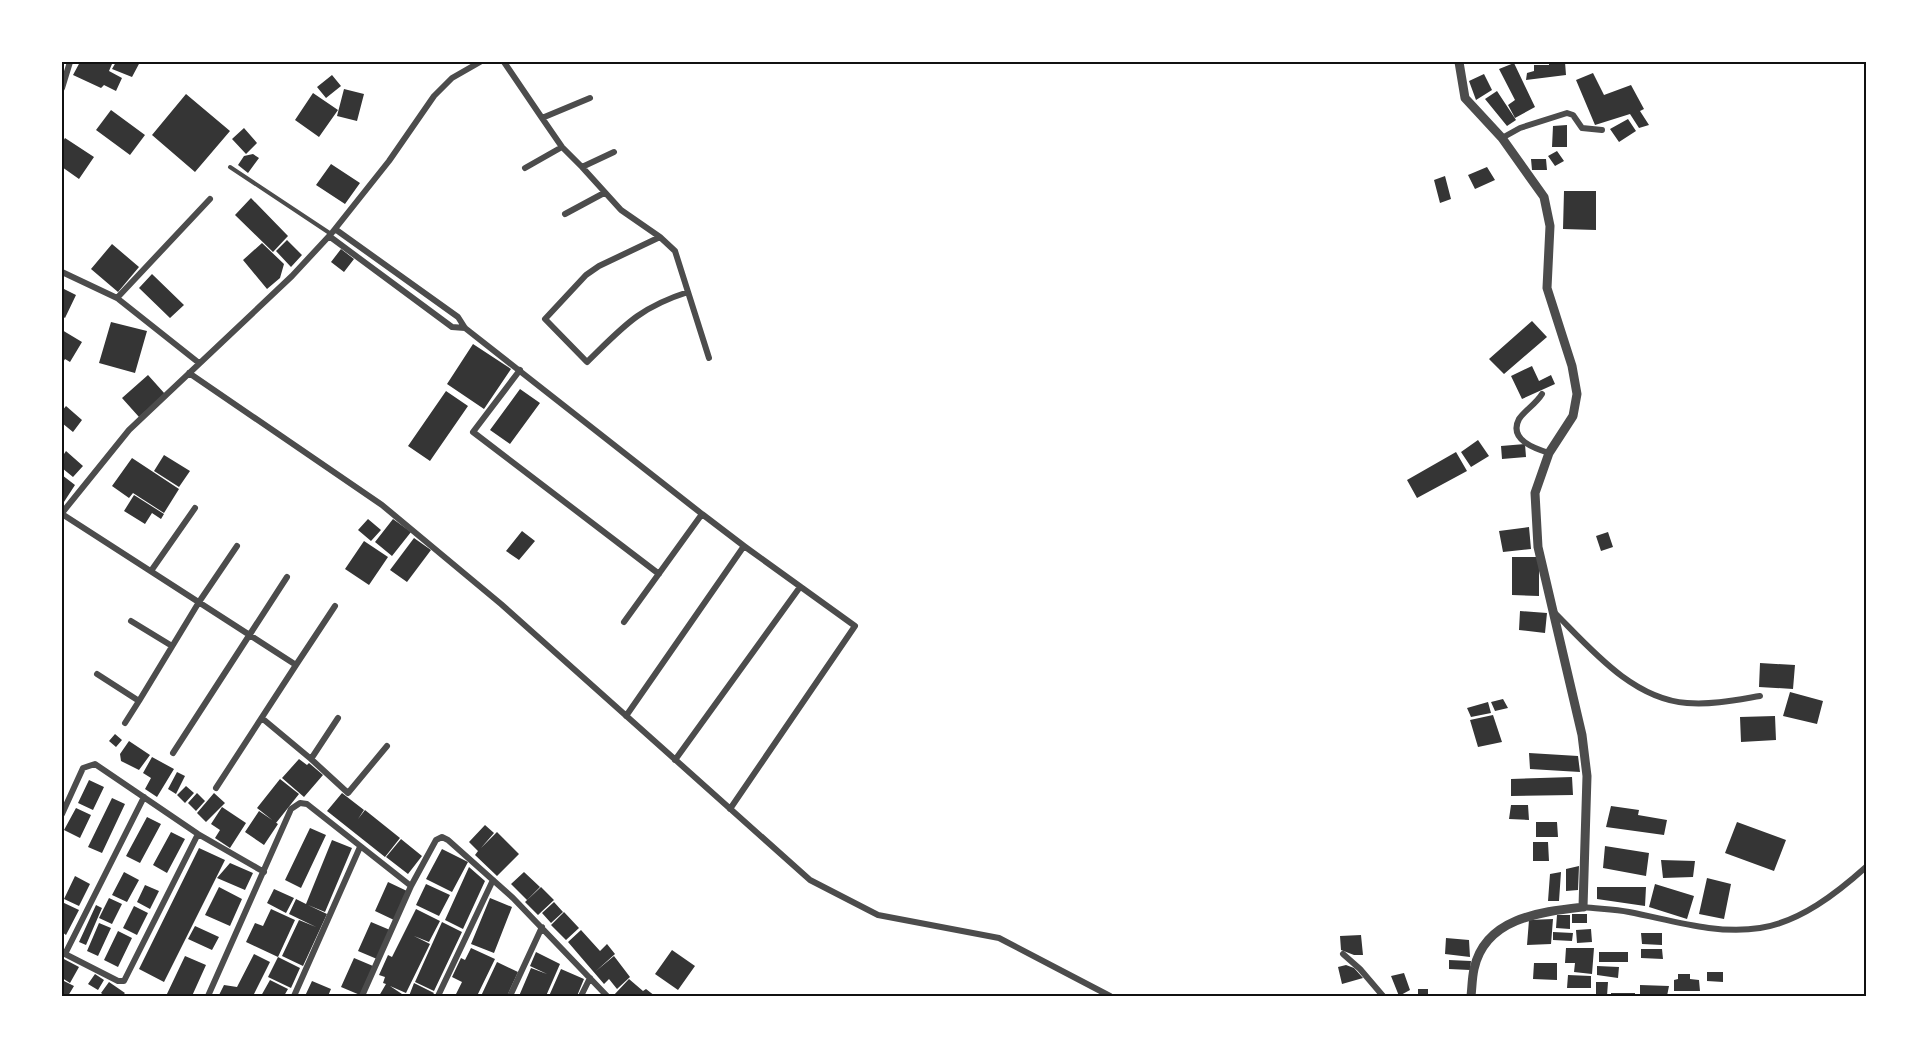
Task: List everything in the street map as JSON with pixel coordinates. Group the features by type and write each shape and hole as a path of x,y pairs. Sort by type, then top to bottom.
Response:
{"street":[{"path":"62,88 70,62"},
{"path":"296,665 62,513 129,430 292,276 331,233 389,161 434,96 452,78 480,62"},
{"path":"504,62 562,147 621,210 660,237 675,251 709,358"},
{"path":"1459,62 1465,98 1502,138 1541,192 1547,207 1550,226 1547,288 1572,366 1577,394 1573,416 1561,438 1549,453 1535,493 1538,547 1582,735 1587,776 1583,907"},
{"path":"542,118 590,98"},
{"path":"1502,138 1520,128 1567,113 1573,115 1582,128 1602,130"},
{"path":"525,168 562,147"},
{"path":"582,167 614,152"},
{"path":"565,214 604,193"},
{"path":"117,298 210,199"},
{"path":"331,233 452,327 465,328"},
{"path":"331,233 458,317 465,328 702,514 855,626 730,808"},
{"path":"660,237 599,266 586,275 545,319 587,362 622,327 645,310 688,292"},
{"path":"62,272 117,298 200,363"},
{"path":"520,370 473,432 659,574"},
{"path":"189,373 382,505 501,604 810,880 869,911 900,920 999,938 1110,996"},
{"path":"1542,394 1535,405 1519,419 1518,429 1528,447 1549,453"},
{"path":"151,571 195,508"},
{"path":"624,622 702,514"},
{"path":"125,723 199,602 237,546"},
{"path":"626,716 744,546"},
{"path":"173,753 287,577"},
{"path":"675,760 800,587"},
{"path":"216,788 335,606"},
{"path":"1551,609 1605,663 1657,697 1686,704 1716,703 1760,696"},
{"path":"131,621 172,646"},
{"path":"97,674 139,701"},
{"path":"311,759 338,718"},
{"path":"263,719 348,793 387,746"},
{"path":"62,814 83,768 88,764 95,764 198,834 264,872"},
{"path":"144,796 63,953 118,981 124,981 198,834"},
{"path":"208,996 291,809 300,803 307,804 411,886"},
{"path":"362,996 411,886 436,840 442,837 493,880 542,927 607,996"},
{"path":"294,996 360,847"},
{"path":"1471,996 1474,969 1479,954 1500,930 1539,912 1583,907 1626,911 1685,924 1740,930 1762,928 1789,920 1838,892 1866,867"},
{"path":"438,996 493,880"},
{"path":"510,996 542,927"},
{"path":"1343,954 1360,969 1383,996"},
{"path":"581,996 590,978"}],"lane":[{"path":"230,167 331,233"}],"building":[{"path":"80,62 112,64 109,71 122,78 116,91 104,85 101,88 73,75"},
{"path":"116,62 140,62 132,77 112,69"},
{"path":"1549,62 1565,62 1566,75 1526,80 1527,73 1534,71 1534,65 1549,65"},
{"path":"1514,63 1535,107 1515,118 1508,105 1515,100 1499,69"},
{"path":"1593,73 1604,95 1631,85 1644,109 1640,111 1649,125 1639,128 1630,114 1595,125 1576,80"},
{"path":"1484,74 1492,90 1476,100 1469,81"},
{"path":"332,75 341,86 326,98 317,87"},
{"path":"344,89 364,94 357,121 337,116"},
{"path":"1497,91 1516,120 1507,126 1485,99"},
{"path":"313,93 338,110 319,137 295,120"},
{"path":"186,94 230,131 195,172 152,135"},
{"path":"111,110 145,135 130,155 96,130"},
{"path":"1628,119 1636,131 1619,142 1610,129"},
{"path":"1567,125 1567,147 1552,147 1553,126"},
{"path":"244,128 257,143 246,154 232,139"},
{"path":"65,138 94,157 79,179 62,167 62,143"},
{"path":"1557,151 1564,161 1555,166 1548,156"},
{"path":"253,154 259,158 248,173 238,165 244,156"},
{"path":"1531,159 1546,159 1547,170 1532,170"},
{"path":"331,164 360,183 345,204 316,185"},
{"path":"1487,167 1495,180 1475,189 1468,175"},
{"path":"1445,176 1451,199 1440,203 1434,180"},
{"path":"1564,191 1596,191 1596,230 1563,229"},
{"path":"251,198 288,236 273,252 235,215"},
{"path":"287,240 302,255 291,267 276,251"},
{"path":"262,243 284,264 280,278 267,289 243,260"},
{"path":"112,244 139,267 118,292 91,269"},
{"path":"341,249 354,259 344,272 331,262"},
{"path":"152,274 184,305 170,318 139,288"},
{"path":"62,288 76,295 65,318 62,316"},
{"path":"1532,321 1547,337 1504,374 1489,359"},
{"path":"111,322 147,331 135,373 99,363"},
{"path":"62,330 82,342 70,362 65,359 62,364"},
{"path":"473,344 511,369 484,409 447,384"},
{"path":"1532,366 1539,381 1551,375 1555,384 1522,399 1511,376"},
{"path":"148,375 165,394 139,417 122,398"},
{"path":"520,389 540,403 510,444 490,430"},
{"path":"446,391 468,406 430,461 408,446"},
{"path":"66,406 82,420 73,432 62,423 62,411"},
{"path":"1478,440 1489,456 1471,467 1461,452"},
{"path":"1525,444 1526,457 1502,459 1501,446"},
{"path":"66,451 83,466 73,477 62,468 62,457"},
{"path":"1456,452 1467,471 1417,498 1407,480"},
{"path":"164,455 190,471 179,487 154,471"},
{"path":"132,458 179,489 164,513 133,493 129,498 112,486"},
{"path":"62,475 75,485 62,505"},
{"path":"134,495 164,514 161,519 152,513 145,524 124,511"},
{"path":"368,519 381,530 371,541 358,530"},
{"path":"393,519 411,532 392,556 375,542"},
{"path":"1529,527 1531,549 1503,552 1499,531"},
{"path":"522,531 535,541 519,560 506,551"},
{"path":"1608,532 1613,547 1601,551 1596,536"},
{"path":"414,538 431,550 407,582 390,570"},
{"path":"364,541 388,557 369,585 345,569"},
{"path":"1512,557 1539,557 1539,596 1512,595"},
{"path":"1520,611 1547,613 1545,633 1519,630"},
{"path":"1760,663 1795,665 1793,689 1759,687"},
{"path":"1790,692 1823,701 1817,724 1783,716"},
{"path":"1503,699 1508,708 1495,711 1491,702"},
{"path":"1488,702 1491,713 1471,717 1467,708"},
{"path":"1493,715 1502,742 1478,747 1470,720"},
{"path":"1775,716 1776,740 1741,742 1740,717"},
{"path":"115,734 122,740 116,747 109,741"},
{"path":"129,741 150,755 139,770 121,761 120,754"},
{"path":"1529,753 1578,756 1580,772 1530,769"},
{"path":"152,757 174,769 157,797 145,789 151,778 143,773"},
{"path":"299,759 307,765 309,763 323,775 304,797 282,778"},
{"path":"177,772 185,776 176,794 168,789"},
{"path":"1572,777 1573,795 1511,796 1511,779"},
{"path":"280,779 299,794 276,823 257,808"},
{"path":"89,780 104,787 93,810 78,803"},
{"path":"186,786 194,793 185,803 177,795"},
{"path":"197,793 205,801 196,811 188,803"},
{"path":"214,793 225,803 206,822 197,813"},
{"path":"342,793 364,810 358,819 365,810 400,838 385,857 327,811"},
{"path":"112,798 125,804 102,853 88,847"},
{"path":"1511,805 1528,805 1529,820 1509,819"},
{"path":"1611,806 1639,810 1638,815 1667,820 1664,835 1606,827"},
{"path":"222,807 246,823 230,848 215,838 220,830 211,824"},
{"path":"76,808 91,815 80,838 64,830"},
{"path":"259,811 278,824 264,845 245,832"},
{"path":"147,817 161,824 140,863 126,856"},
{"path":"1536,822 1557,822 1558,837 1536,837"},
{"path":"1737,822 1786,840 1774,871 1725,853"},
{"path":"485,825 494,833 481,848 497,832 519,854 497,876 475,855 478,851 469,842"},
{"path":"310,828 326,835 301,888 285,880"},
{"path":"171,832 185,839 167,873 153,865"},
{"path":"401,839 422,856 408,874 386,857"},
{"path":"332,840 352,848 325,912 308,905 327,914 303,966 282,956 299,920 316,927 289,914 296,899 306,904"},
{"path":"1533,842 1548,842 1549,861 1533,861"},
{"path":"1605,846 1649,853 1646,876 1603,868"},
{"path":"199,848 225,860 164,982 139,969"},
{"path":"442,849 468,862 452,892 426,879"},
{"path":"1661,860 1695,861 1693,877 1663,878"},
{"path":"230,863 253,873 245,890 217,878"},
{"path":"1579,866 1578,890 1566,891 1566,869"},
{"path":"469,867 485,881 463,929 445,920"},
{"path":"124,872 139,880 127,902 112,895"},
{"path":"524,872 540,887 527,900 511,884"},
{"path":"1561,872 1559,901 1548,901 1550,874"},
{"path":"75,876 90,884 79,906 64,899"},
{"path":"1707,878 1731,884 1724,919 1699,914"},
{"path":"388,882 407,891 394,920 375,911"},
{"path":"426,884 450,895 439,916 416,905"},
{"path":"1655,884 1694,896 1687,919 1649,907"},
{"path":"145,885 159,891 150,909 137,902"},
{"path":"219,887 242,899 230,926 205,915"},
{"path":"541,887 554,900 538,915 525,902"},
{"path":"1597,887 1646,887 1645,906 1597,899"},
{"path":"274,889 294,898 286,913 267,903"},
{"path":"109,898 122,904 112,924 99,918"},
{"path":"490,898 512,907 494,953 471,944"},
{"path":"62,902 79,910 66,935 62,932"},
{"path":"554,902 563,912 551,923 542,913"},
{"path":"96,905 102,908 86,945 79,942"},
{"path":"134,906 148,913 137,935 123,928"},
{"path":"271,909 295,920 278,957 246,942 255,923 263,926"},
{"path":"416,909 440,921 429,942 414,936 430,944 406,993 390,986 405,996 379,996 386,984 383,983 385,977 379,975 388,955 392,957"},
{"path":"564,912 579,928 566,940 551,925"},
{"path":"1572,914 1587,914 1587,923 1572,923"},
{"path":"1557,915 1570,915 1570,929 1556,928"},
{"path":"1553,919 1551,944 1527,945 1529,920"},
{"path":"371,922 390,930 377,959 358,951"},
{"path":"442,922 462,932 434,991 415,982"},
{"path":"99,923 111,928 98,956 87,951"},
{"path":"195,926 219,937 212,950 188,939"},
{"path":"1591,929 1592,942 1577,943 1576,930"},
{"path":"581,930 600,951 607,944 615,954 596,971 614,956 630,977 617,989 609,979 604,984 568,942"},
{"path":"118,931 132,938 118,967 104,960"},
{"path":"1553,932 1573,933 1572,941 1553,940"},
{"path":"1641,933 1662,933 1662,945 1642,944"},
{"path":"1361,935 1363,955 1354,955 1341,950 1340,936"},
{"path":"1446,938 1469,940 1470,957 1445,954"},
{"path":"471,948 495,959 477,996 455,996 462,982 452,977 461,958 465,960"},
{"path":"1566,948 1594,948 1592,974 1574,972 1575,963 1565,963"},
{"path":"1641,949 1662,949 1663,959 1641,958"},
{"path":"672,950 695,966 678,990 655,974"},
{"path":"536,952 560,964 546,996 519,996 531,968 547,974 530,966"},
{"path":"1599,952 1628,952 1628,962 1599,962"},
{"path":"254,954 270,962 253,996 219,995 224,985 237,987"},
{"path":"185,956 206,965 192,996 166,996"},
{"path":"278,957 300,968 291,988 268,977"},
{"path":"62,958 79,967 70,983 62,978"},
{"path":"354,958 373,966 360,995 341,987"},
{"path":"1449,960 1471,961 1470,970 1449,969"},
{"path":"497,962 518,972 507,996 481,996"},
{"path":"1534,963 1557,963 1557,980 1533,979"},
{"path":"1346,965 1354,968 1363,978 1342,984 1338,967"},
{"path":"1597,966 1619,967 1618,978 1597,975"},
{"path":"561,969 584,979 577,996 549,996"},
{"path":"1707,972 1723,972 1723,982 1707,981"},
{"path":"1404,973 1410,990 1399,996 1391,976"},
{"path":"95,974 104,980 98,990 88,984"},
{"path":"1678,974 1690,974 1690,979 1699,980 1700,991 1674,991 1674,980 1678,979"},
{"path":"1568,975 1591,976 1591,988 1567,988"},
{"path":"629,979 643,991 646,989 655,996 613,996"},
{"path":"62,980 74,986 68,996 62,996"},
{"path":"270,980 288,989 284,996 261,996"},
{"path":"312,981 331,989 328,996 305,996"},
{"path":"109,982 125,993 122,996 105,996 101,993"},
{"path":"1596,982 1608,982 1607,996 1596,996"},
{"path":"414,983 434,993 432,996 409,996"},
{"path":"1640,985 1669,986 1667,996 1640,994"},
{"path":"1418,989 1428,989 1428,996 1418,996"},
{"path":"1611,993 1635,993 1635,996 1611,996"}]}
